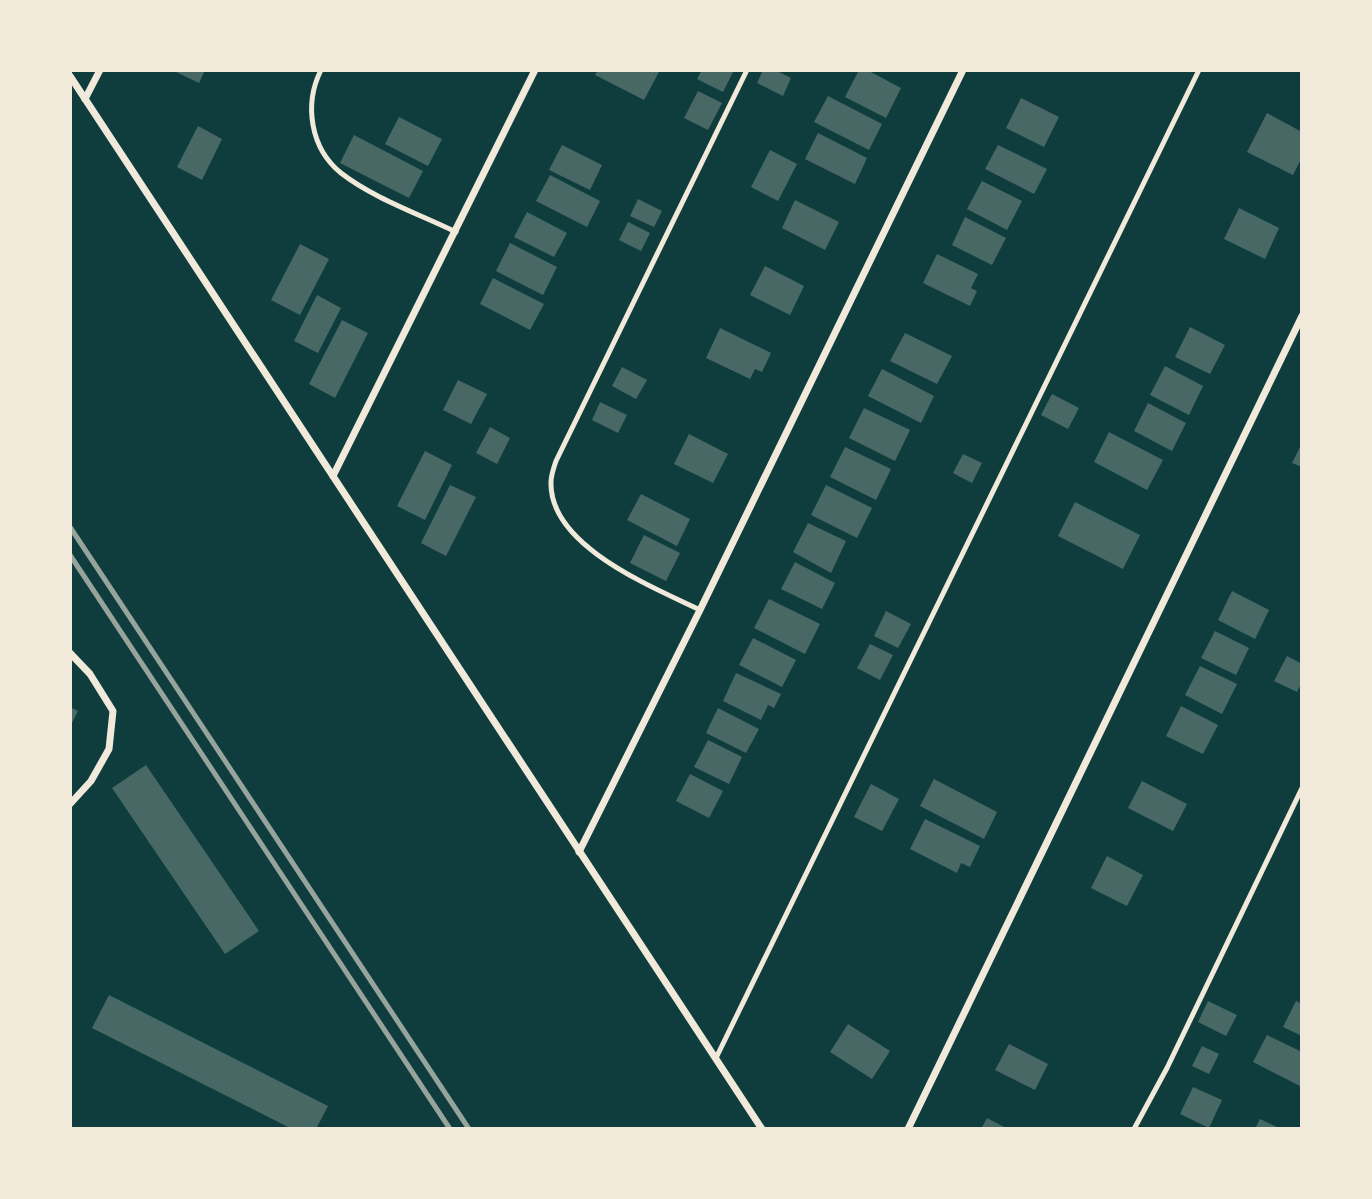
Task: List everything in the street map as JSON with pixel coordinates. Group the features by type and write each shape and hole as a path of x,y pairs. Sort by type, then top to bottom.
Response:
{"street":[{"path":"85,99 100,70"},
{"path":"333,476 535,70"},
{"path":"579,852 700,610 962,70"},
{"path":"70,76 762,1129"},
{"path":"908,1129 1302,316"},
{"path":"70,653 90,674 113,711 109,749 91,781 70,804"}],"lane":[{"path":"321,70 310,101 312,125 323,150 338,171 358,185 456,232"},
{"path":"700,610 616,569 589,549 569,528 554,504 551,481 556,461 747,70"},
{"path":"716,1058 1199,70"},
{"path":"1134,1129 1167,1068 1302,788"}],"building":[{"path":"172,70 205,70 199,83"},
{"path":"598,70 660,70 644,100 595,75"},
{"path":"702,70 733,72 723,92 697,79"},
{"path":"763,70 775,70 791,78 783,96 757,83"},
{"path":"859,70 867,70 901,88 886,118 845,97"},
{"path":"698,91 722,103 708,130 684,118"},
{"path":"828,96 882,124 869,150 814,122"},
{"path":"1021,98 1059,117 1044,147 1006,128"},
{"path":"1267,113 1302,132 1302,157 1293,175 1247,152"},
{"path":"399,117 442,139 428,166 385,144"},
{"path":"198,126 222,139 202,180 177,167"},
{"path":"818,133 867,158 855,184 805,159"},
{"path":"354,135 423,171 409,198 340,163"},
{"path":"562,145 602,165 590,190 549,170"},
{"path":"998,145 1047,169 1034,194 985,169"},
{"path":"770,150 797,164 778,201 751,187"},
{"path":"550,175 600,201 587,227 536,201"},
{"path":"982,181 1022,201 1007,230 967,209"},
{"path":"638,199 662,211 654,227 630,216"},
{"path":"795,200 839,222 825,250 782,228"},
{"path":"1239,208 1279,228 1265,259 1224,239"},
{"path":"527,212 567,233 554,257 514,237"},
{"path":"965,217 1006,238 992,265 952,245"},
{"path":"628,222 650,233 641,251 619,240"},
{"path":"510,243 557,267 543,295 496,271"},
{"path":"300,244 329,259 300,315 271,300"},
{"path":"937,254 978,274 971,288 977,291 970,306 923,283"},
{"path":"765,266 804,286 790,315 750,295"},
{"path":"493,278 544,304 530,330 480,304"},
{"path":"317,295 341,308 318,353 294,341"},
{"path":"342,320 368,333 335,398 309,384"},
{"path":"1190,327 1225,345 1210,374 1175,357"},
{"path":"720,328 771,353 762,372 755,369 750,379 706,358"},
{"path":"905,333 952,356 937,384 890,361"},
{"path":"1165,366 1203,386 1189,415 1150,395"},
{"path":"622,367 647,380 636,399 612,386"},
{"path":"882,369 934,396 921,423 868,396"},
{"path":"458,380 487,394 471,424 443,410"},
{"path":"1052,394 1079,408 1068,429 1041,415"},
{"path":"600,402 627,415 618,433 592,420"},
{"path":"1148,403 1186,423 1172,451 1134,431"},
{"path":"864,408 910,430 895,461 849,438"},
{"path":"490,427 510,438 497,464 476,453"},
{"path":"1109,432 1163,460 1147,490 1094,462"},
{"path":"689,434 728,454 713,483 674,464"},
{"path":"1302,443 1302,467 1292,463"},
{"path":"845,447 891,469 876,500 830,477"},
{"path":"425,451 452,465 425,520 397,506"},
{"path":"963,454 982,463 972,483 953,473"},
{"path":"450,485 476,497 446,556 421,543"},
{"path":"826,485 872,508 857,538 811,515"},
{"path":"641,494 690,519 677,546 627,520"},
{"path":"1075,502 1140,535 1123,569 1058,536"},
{"path":"808,523 846,541 831,573 793,552"},
{"path":"644,535 680,553 666,581 630,563"},
{"path":"795,562 835,583 822,609 781,589"},
{"path":"1232,591 1269,610 1255,639 1218,620"},
{"path":"769,599 820,624 805,654 754,628"},
{"path":"886,611 911,624 898,648 874,636"},
{"path":"1215,631 1249,648 1236,675 1201,658"},
{"path":"753,638 796,660 782,687 739,665"},
{"path":"870,644 893,655 880,680 857,668"},
{"path":"1287,656 1302,664 1302,682 1297,692 1274,681"},
{"path":"1200,666 1237,684 1222,714 1185,695"},
{"path":"736,673 781,694 774,708 768,705 761,720 723,701"},
{"path":"1181,706 1218,725 1203,754 1166,736"},
{"path":"70,707 78,711 70,727"},
{"path":"718,708 759,729 746,753 706,733"},
{"path":"708,740 742,757 729,784 694,767"},
{"path":"146,765 259,931 225,954 112,788"},
{"path":"690,774 723,791 709,818 676,801"},
{"path":"934,779 997,812 984,839 920,806"},
{"path":"1142,781 1187,804 1173,831 1128,808"},
{"path":"871,784 899,799 882,831 854,817"},
{"path":"925,819 980,846 970,867 961,863 957,873 910,849"},
{"path":"1107,856 1143,875 1127,906 1091,888"},
{"path":"109,995 328,1106 316,1129 292,1129 92,1028"},
{"path":"1208,1001 1237,1015 1226,1036 1198,1022"},
{"path":"1296,1001 1302,1004 1302,1036 1283,1027"},
{"path":"848,1024 890,1051 872,1079 830,1052"},
{"path":"1267,1035 1302,1052 1302,1087 1253,1062"},
{"path":"1009,1044 1048,1064 1035,1090 995,1070"},
{"path":"1202,1046 1219,1054 1209,1074 1192,1066"},
{"path":"1193,1087 1222,1100 1209,1128 1180,1114"},
{"path":"987,1118 1008,1129 981,1129"},
{"path":"1260,1119 1281,1129 1255,1129"}],"railway":[{"path":"70,527 469,1129"},
{"path":"70,555 450,1129"}]}
